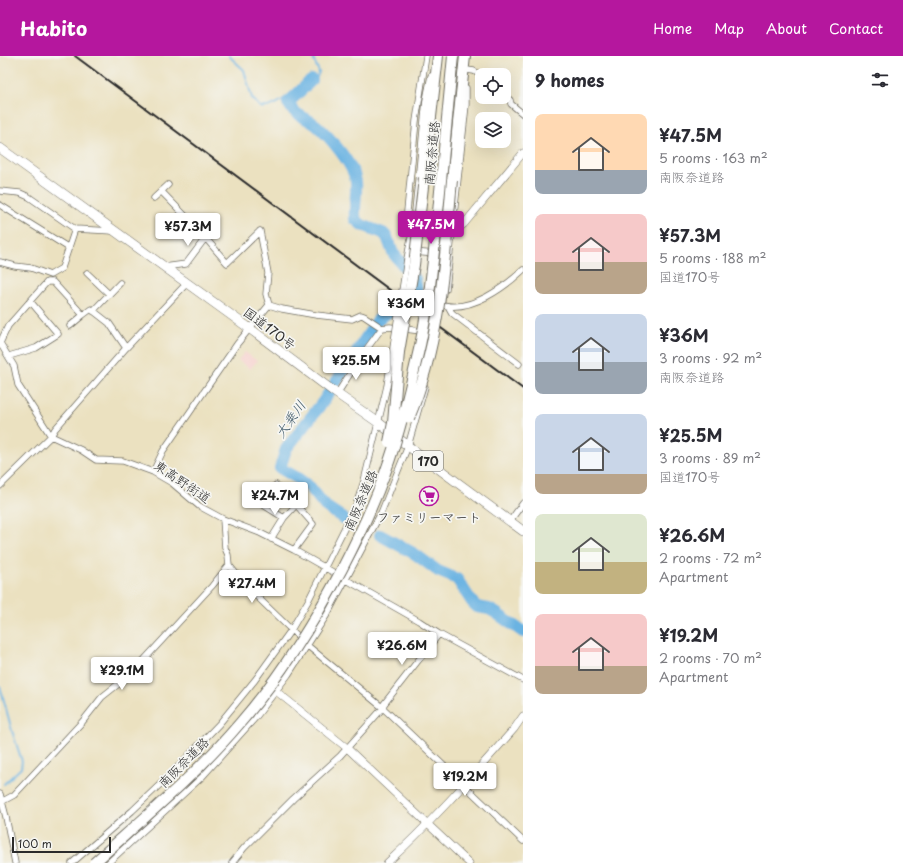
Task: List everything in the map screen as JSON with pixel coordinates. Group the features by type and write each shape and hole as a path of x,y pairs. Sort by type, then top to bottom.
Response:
{"highway":[{"path":"359,536 391,435 399,352 414,265 437,56"},
{"name":"南阪奈道路","path":"94,863 146,817 214,751 240,723 272,684 320,611 359,536 386,472 405,412 412,376 418,357 433,267 453,56"},
{"name":"南阪奈道路","path":"101,863 192,781 243,726 296,657 324,612 370,525 392,475 409,418 421,358 437,267 458,56"},
{"path":"409,418 417,397 428,358 437,313 444,268 466,56"},
{"name":"国道170号","path":"0,148 379,423 523,531"}],"street":[{"path":"72,863 132,811 170,775 219,724 255,680 291,630 308,601 356,505 364,481 387,386 408,259 416,121 426,56"},
{"path":"410,221 426,100 437,56"},
{"path":"108,863 203,776 256,717 308,646 328,613 381,513 408,446 421,403 446,306 466,105 466,56"},
{"path":"467,70 475,72"},
{"path":"511,104 523,114"},
{"path":"410,221 460,227 523,153"},
{"path":"154,198 168,185"},
{"path":"0,191 29,197 75,229 114,231"},
{"path":"162,191 227,263 260,231 268,273 266,294 269,305"},
{"path":"0,204 69,248"},
{"path":"0,262 30,268 50,275 62,268 75,229"},
{"path":"164,266 186,264 212,229"},
{"path":"409,251 450,256"},
{"path":"446,306 456,306 474,302 498,290 523,270"},
{"path":"87,273 109,294"},
{"path":"51,436 18,385 14,366 0,343 8,326 47,282 53,282 83,315"},
{"path":"0,486 51,436 55,429 126,348 187,283"},
{"path":"93,311 120,284"},
{"path":"8,356 36,348 58,334 30,301"},
{"path":"269,305 282,309 316,315 352,319 361,315 378,325 438,334"},
{"path":"153,472 164,451 237,344 269,305"},
{"path":"446,306 452,313 519,364"},
{"path":"70,326 91,309 109,323 126,348"},
{"path":"332,390 360,358 378,325"},
{"name":"東高野街道","path":"51,436 81,450 96,460 124,461 153,472 172,483 199,506 223,519 260,533 294,550 523,680"},
{"path":"284,518 257,501 276,485 313,524 294,550"},
{"path":"510,521 523,503"},
{"path":"271,539 284,518 296,505"},
{"path":"223,519 225,548 228,555 229,565 246,586 308,646 382,708 523,841"},
{"path":"2,801 14,795 83,721 102,697 131,674 212,586 229,565"},
{"path":"232,863 244,848 293,799 340,756 382,708 440,634"},
{"path":"276,691 347,748 469,863"},
{"path":"387,863 428,824 514,729 523,716"},
{"path":"0,794 15,863"}],"shaded area":[{"path":"245,352 257,361 250,369 238,360"}],"waterway":[{"path":"229,56 244,70 252,98 260,107 266,107 279,102 291,93 306,78 312,80 317,77 319,72 312,56"},
{"name":"大乗川","path":"312,80 288,103 295,112 316,125 334,143 346,159 351,167 356,182 355,219 362,225 383,233 387,237 393,253 415,279 418,296 410,309 388,312 377,321 322,403 286,449 280,468 310,487 325,506 343,518"},
{"name":"大乗川","path":"380,535 415,554 438,571 457,579 477,607 489,609 523,632"},
{"path":"0,686 22,761 21,768 4,784"}],"railway":[{"path":"75,56 523,389"}],"place":[{"name":"ファミリーマート","path":"429,496"}]}
